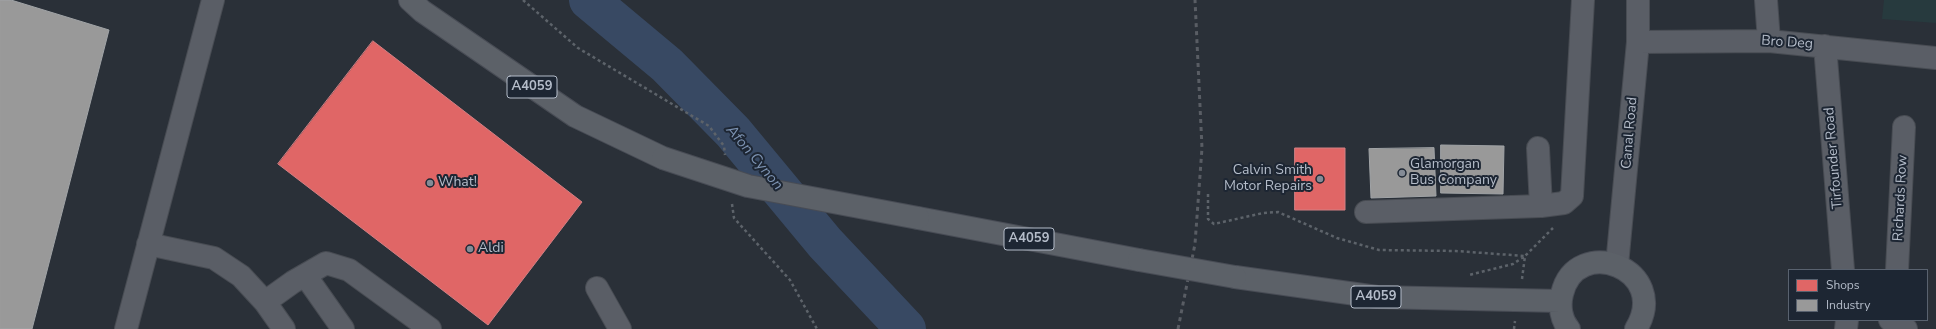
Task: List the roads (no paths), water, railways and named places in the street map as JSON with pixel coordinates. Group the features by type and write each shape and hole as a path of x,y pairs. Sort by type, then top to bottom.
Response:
{"main road":[{"name":"A4059","path":"410,0 422,11 575,116 663,158 748,186 1235,277 1377,297 1560,301"},
{"path":"1569,329 1561,314 1560,301 1563,288 1569,277 1579,268 1591,263 1605,262 1617,265 1629,272 1638,282 1643,294 1644,307 1641,320 1636,329"}],"street":[{"path":"126,329 212,0"},
{"path":"1366,212 1541,206 1564,203 1572,196 1583,0"},
{"name":"Canal Road","path":"1617,265 1638,42 1638,0"},
{"path":"1766,0 1769,41"},
{"name":"Bro Deg","path":"1638,42 1769,41 1936,58"},
{"name":"Tirfounder Road","path":"1825,46 1843,269"},
{"name":"Richards Row","path":"1897,269 1904,127"},
{"path":"1538,148 1541,206"},
{"path":"148,244 214,258 241,276 265,302 284,329"},
{"path":"265,302 305,275 326,264 349,270 430,329"},
{"path":"305,275 343,329"},
{"path":"597,288 620,329"},
{"path":"1892,321 1906,329"}],"waterway":[{"name":"Afon Cynon","path":"589,0 667,65 733,132 825,243 906,329"}],"railway":[{"path":"1178,329 1195,244 1202,148 1195,0"}],"place":[{"name":"Glamorgan Bus Company","path":"1402,173"},
{"name":"Calvin Smith Motor Repairs","path":"1320,179"},
{"name":"What!","path":"430,183"},
{"name":"Aldi","path":"470,249"}]}
